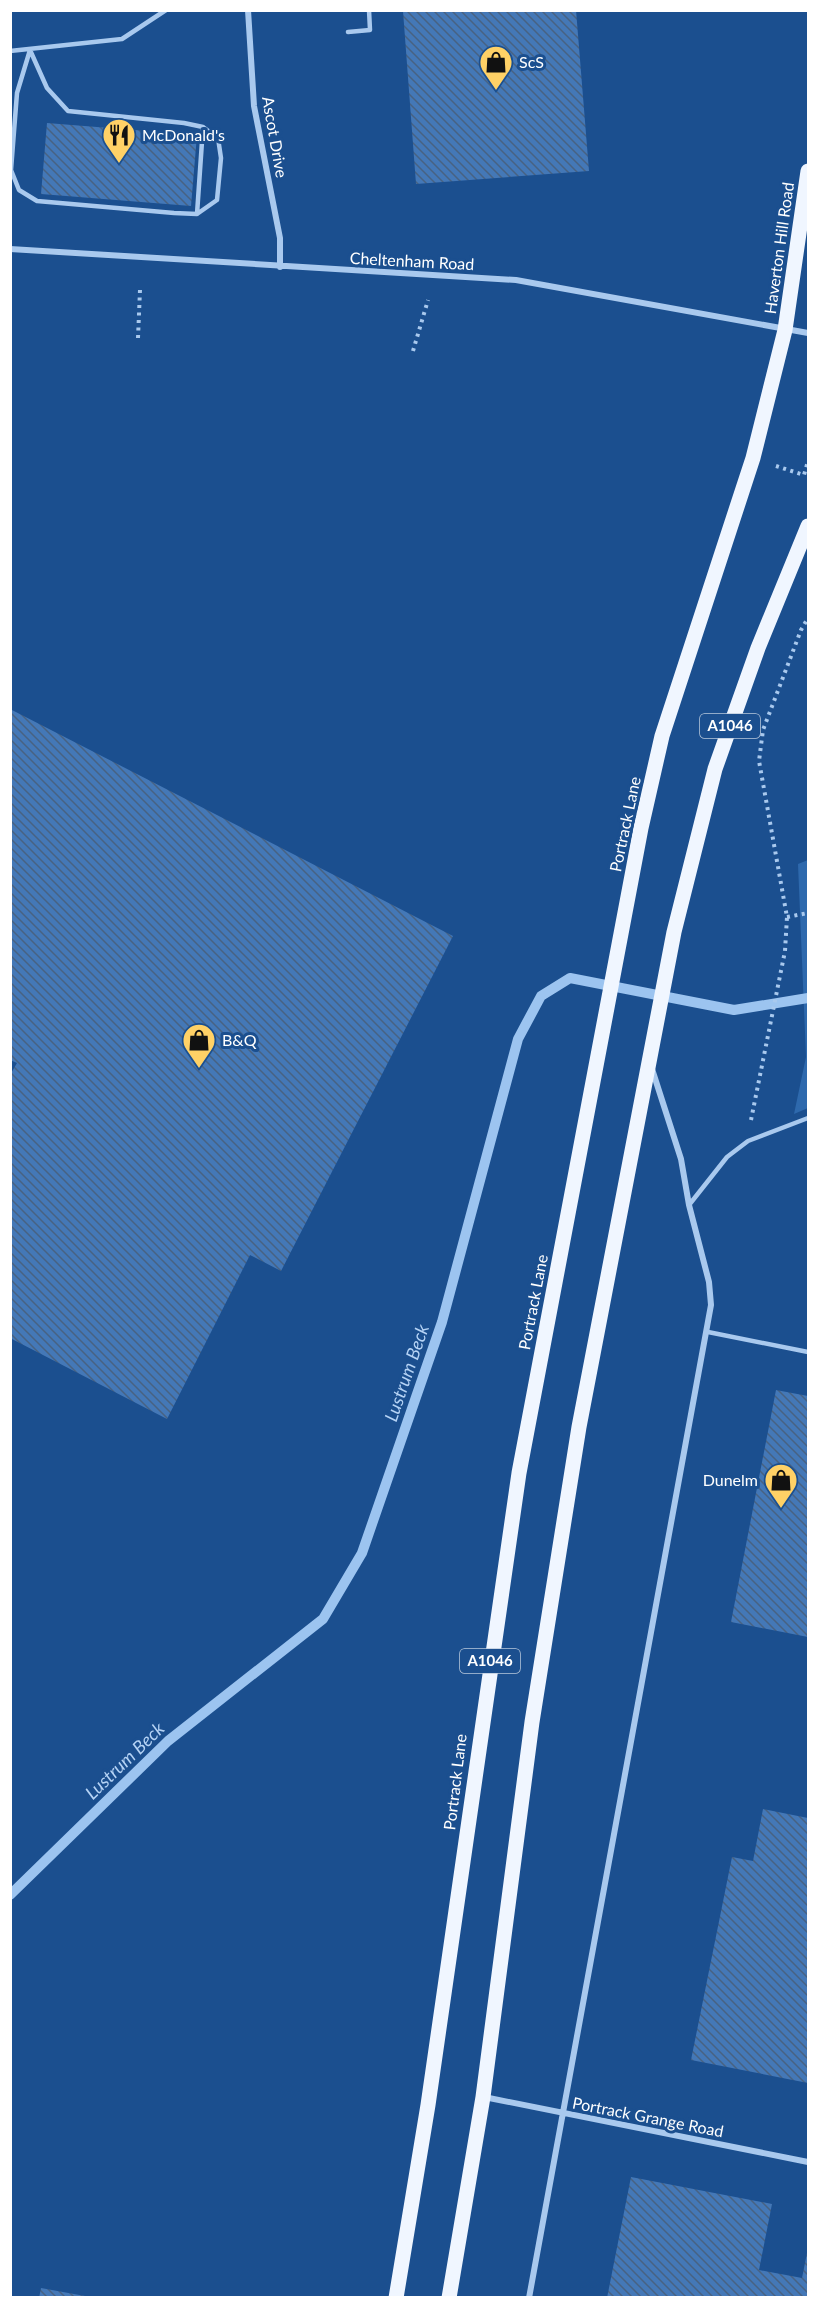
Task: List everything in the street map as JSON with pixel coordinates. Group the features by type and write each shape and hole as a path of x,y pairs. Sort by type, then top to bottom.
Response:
{"main road":[{"name":"Haverton Hill Road","path":"785,330 808,171"},
{"name":"Portrack Lane","path":"396,2298 429,2094 519,1473 623,925 662,736 753,458 785,330"},
{"name":"A1046","path":"449,2298 483,2097 532,1722 577,1439 656,1038 674,932 715,769 758,648 808,526"}],"street":[{"name":"Ascot Drive","path":"248,10 254,106 280,238 280,267"},
{"name":"Cheltenham Road","path":"10,249 516,280 808,333"},
{"path":"529,2298 708,1332 711,1305 710,1282 689,1205 681,1159 650,1063"},
{"name":"Portrack Grange Road","path":"483,2097 808,2162"}],"lane":[{"path":"10,51 122,39 166,10"},
{"path":"348,32 370,30 369,10"},
{"path":"30,50 46,88 68,111 203,127 218,138 221,158 217,200 197,214 36,201 19,190 10,170 17,93 30,50"},
{"path":"197,214 203,127"},
{"path":"689,1205 727,1156 748,1141 808,1118"},
{"path":"708,1332 808,1352"}],"path":[{"path":"138,338 140,290"},
{"path":"413,351 428,300"},
{"path":"748,1141 758,1077 785,951 787,917 759,760 763,730 801,630 808,618"},
{"path":"787,917 808,913"}],"shaded area":[{"path":"808,860 808,1108 794,1114 806,1057 798,864"}],"building":[{"name":"ScS","path":"576,10 589,171 416,184 403,11"},
{"name":"McDonald's","path":"47,123 197,135 191,206 41,194"},
{"name":"B&Q","path":"10,709 453,936 281,1271 250,1255 167,1419 10,1338 10,1075 17,1063 10,1060"},
{"name":"Dunelm","path":"776,1390 808,1396 808,1637 731,1622"},
{"path":"763,1809 808,1818 808,2083 691,2060 732,1857 753,1861"},
{"path":"631,2177 772,2204 759,2270 802,2278 808,2248 808,2298 607,2298"},
{"path":"41,2288 85,2296 85,2298 39,2298"}],"waterway":[{"name":"Lustrum Beck","path":"10,1895 168,1741 323,1619 362,1553 442,1322 518,1039 541,996 570,978 734,1010 808,998"}],"place":[{"name":"ScS","path":"496,91"},
{"name":"McDonald's","path":"119,164"},
{"name":"B&Q","path":"199,1069"},
{"name":"Dunelm","path":"781,1509"}]}
